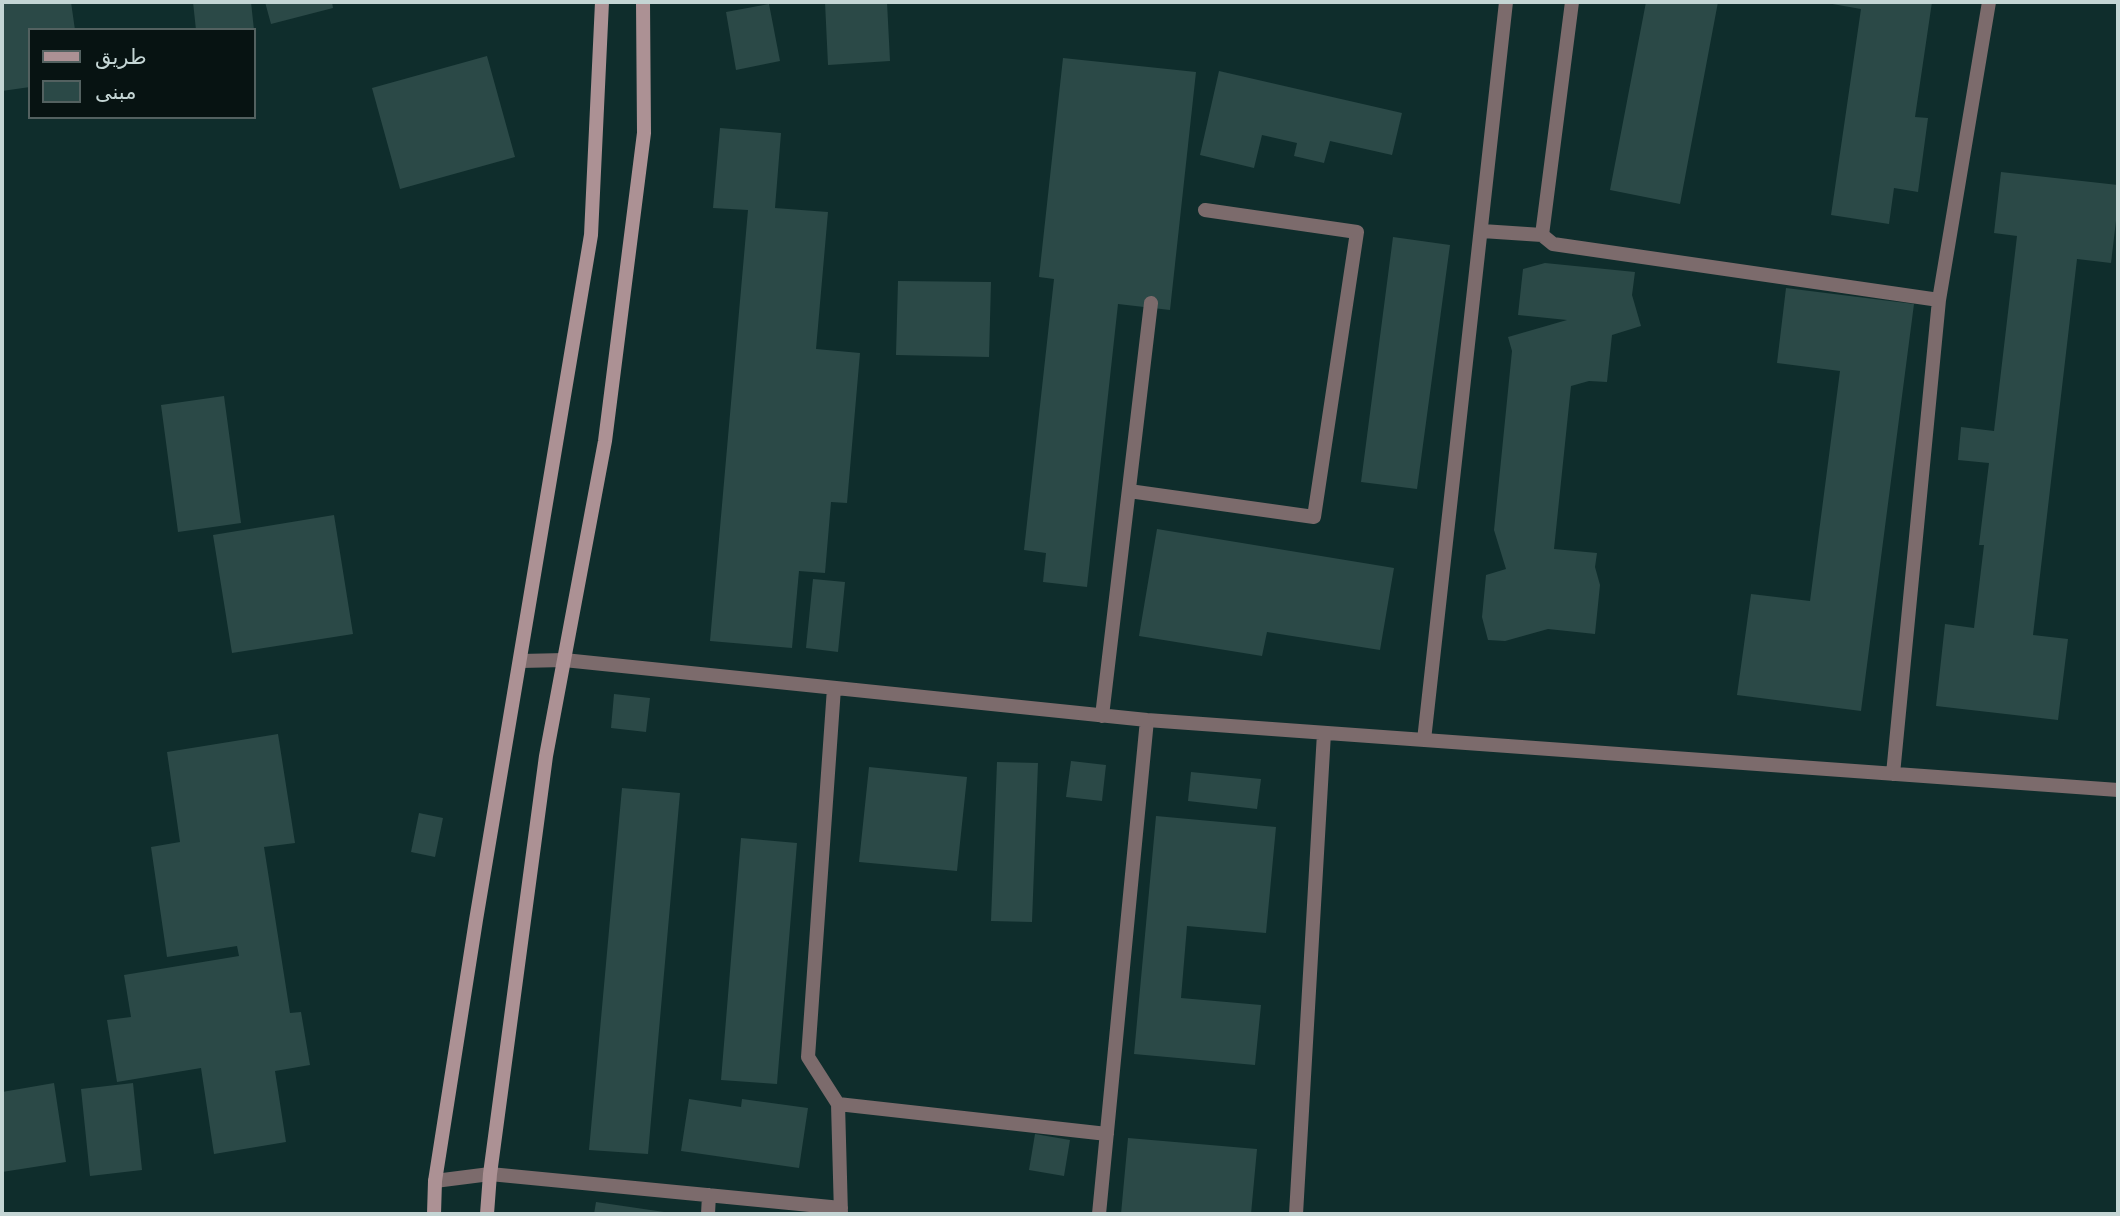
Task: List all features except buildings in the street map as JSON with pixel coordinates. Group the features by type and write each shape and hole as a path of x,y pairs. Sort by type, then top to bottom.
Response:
{"main road":[{"path":"434,1214 435,1181 476,920 591,235 602,2"},
{"path":"487,1214 490,1174 547,756 605,441 642,146 643,2"}],"street":[{"path":"1424,740 1506,2"},
{"path":"1542,235 1572,2"},
{"path":"1893,774 1940,300 1989,2"},
{"path":"1129,491 1314,517 1357,232 1205,210"},
{"path":"1482,231 1542,235 1553,244 1940,300"},
{"path":"1102,716 1151,303"},
{"path":"521,661 565,660 1147,720 2118,790"},
{"path":"435,1181 490,1174 841,1211 838,1104 808,1057 834,688"},
{"path":"1099,1214 1147,720"},
{"path":"1296,1214 1324,733"},
{"path":"838,1104 1107,1134"},
{"path":"708,1214 709,1195"}]}
